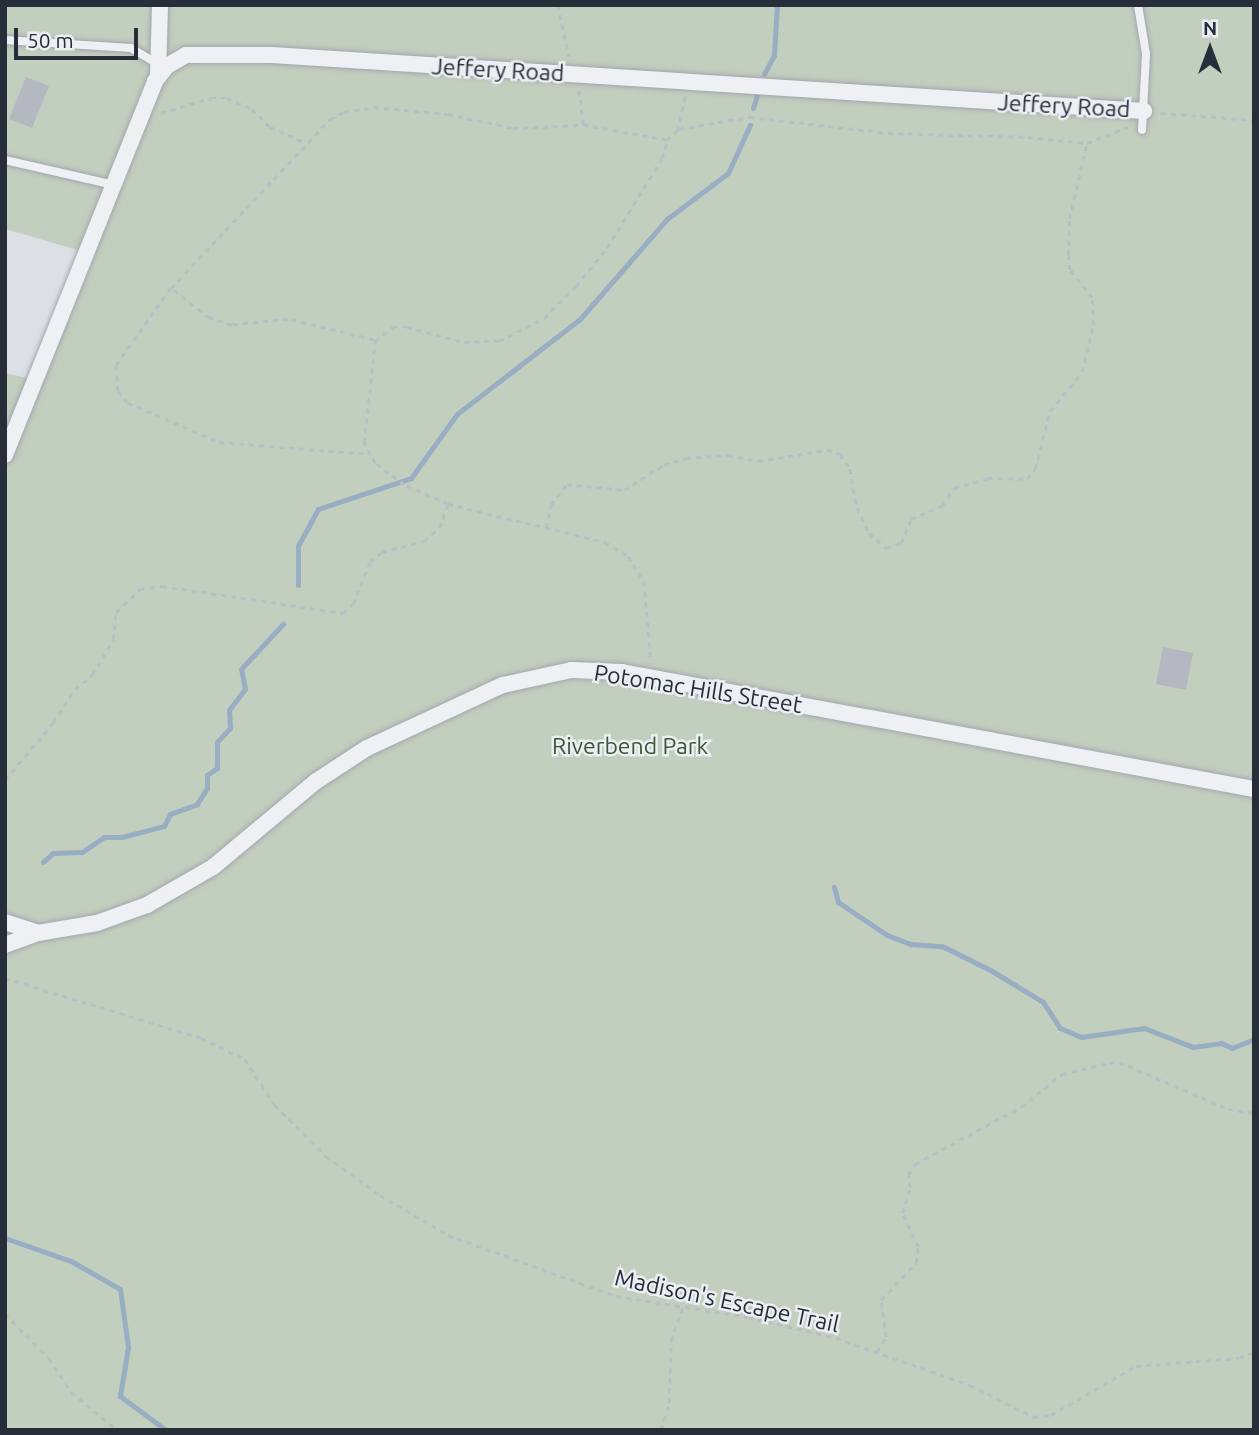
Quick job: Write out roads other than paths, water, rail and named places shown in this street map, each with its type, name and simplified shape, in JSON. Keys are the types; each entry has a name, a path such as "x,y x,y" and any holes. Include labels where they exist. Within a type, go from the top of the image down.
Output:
{"street":[{"path":"158,71 160,5"},
{"name":"Jeffery Road","path":"5,455 158,71 186,55 219,52 688,81 1143,115"},
{"name":"Potomac Hills Street","path":"5,944 38,933 97,923 181,888 213,867 315,782 367,748 503,685 581,670 653,678 1254,789"},
{"name":"Potomac Hills Street","path":"5,922 38,933"}],"lane":[{"path":"1138,5 1146,54 1142,130"},
{"path":"5,40 131,48 158,71"},
{"path":"5,160 114,185"}],"waterway":[{"path":"764,74 774,55 777,5"},
{"path":"753,108 757,95"},
{"path":"298,585 298,546 318,509 411,478 457,414 580,319 667,219 728,173 750,125"},
{"path":"43,862 53,853 82,852 104,837 122,837 164,826 170,814 197,804 207,788 207,775 217,768 217,742 230,728 229,710 245,689 241,669 283,624"},
{"path":"834,887 838,902 887,935 911,944 942,946 992,971 1043,1002 1060,1028 1081,1037 1144,1028 1193,1047 1221,1043 1232,1048 1254,1039"},
{"path":"5,1238 71,1261 120,1289 128,1347 120,1396 166,1430"}],"park label":[{"name":"Riverbend Park","path":"630,746"}]}
